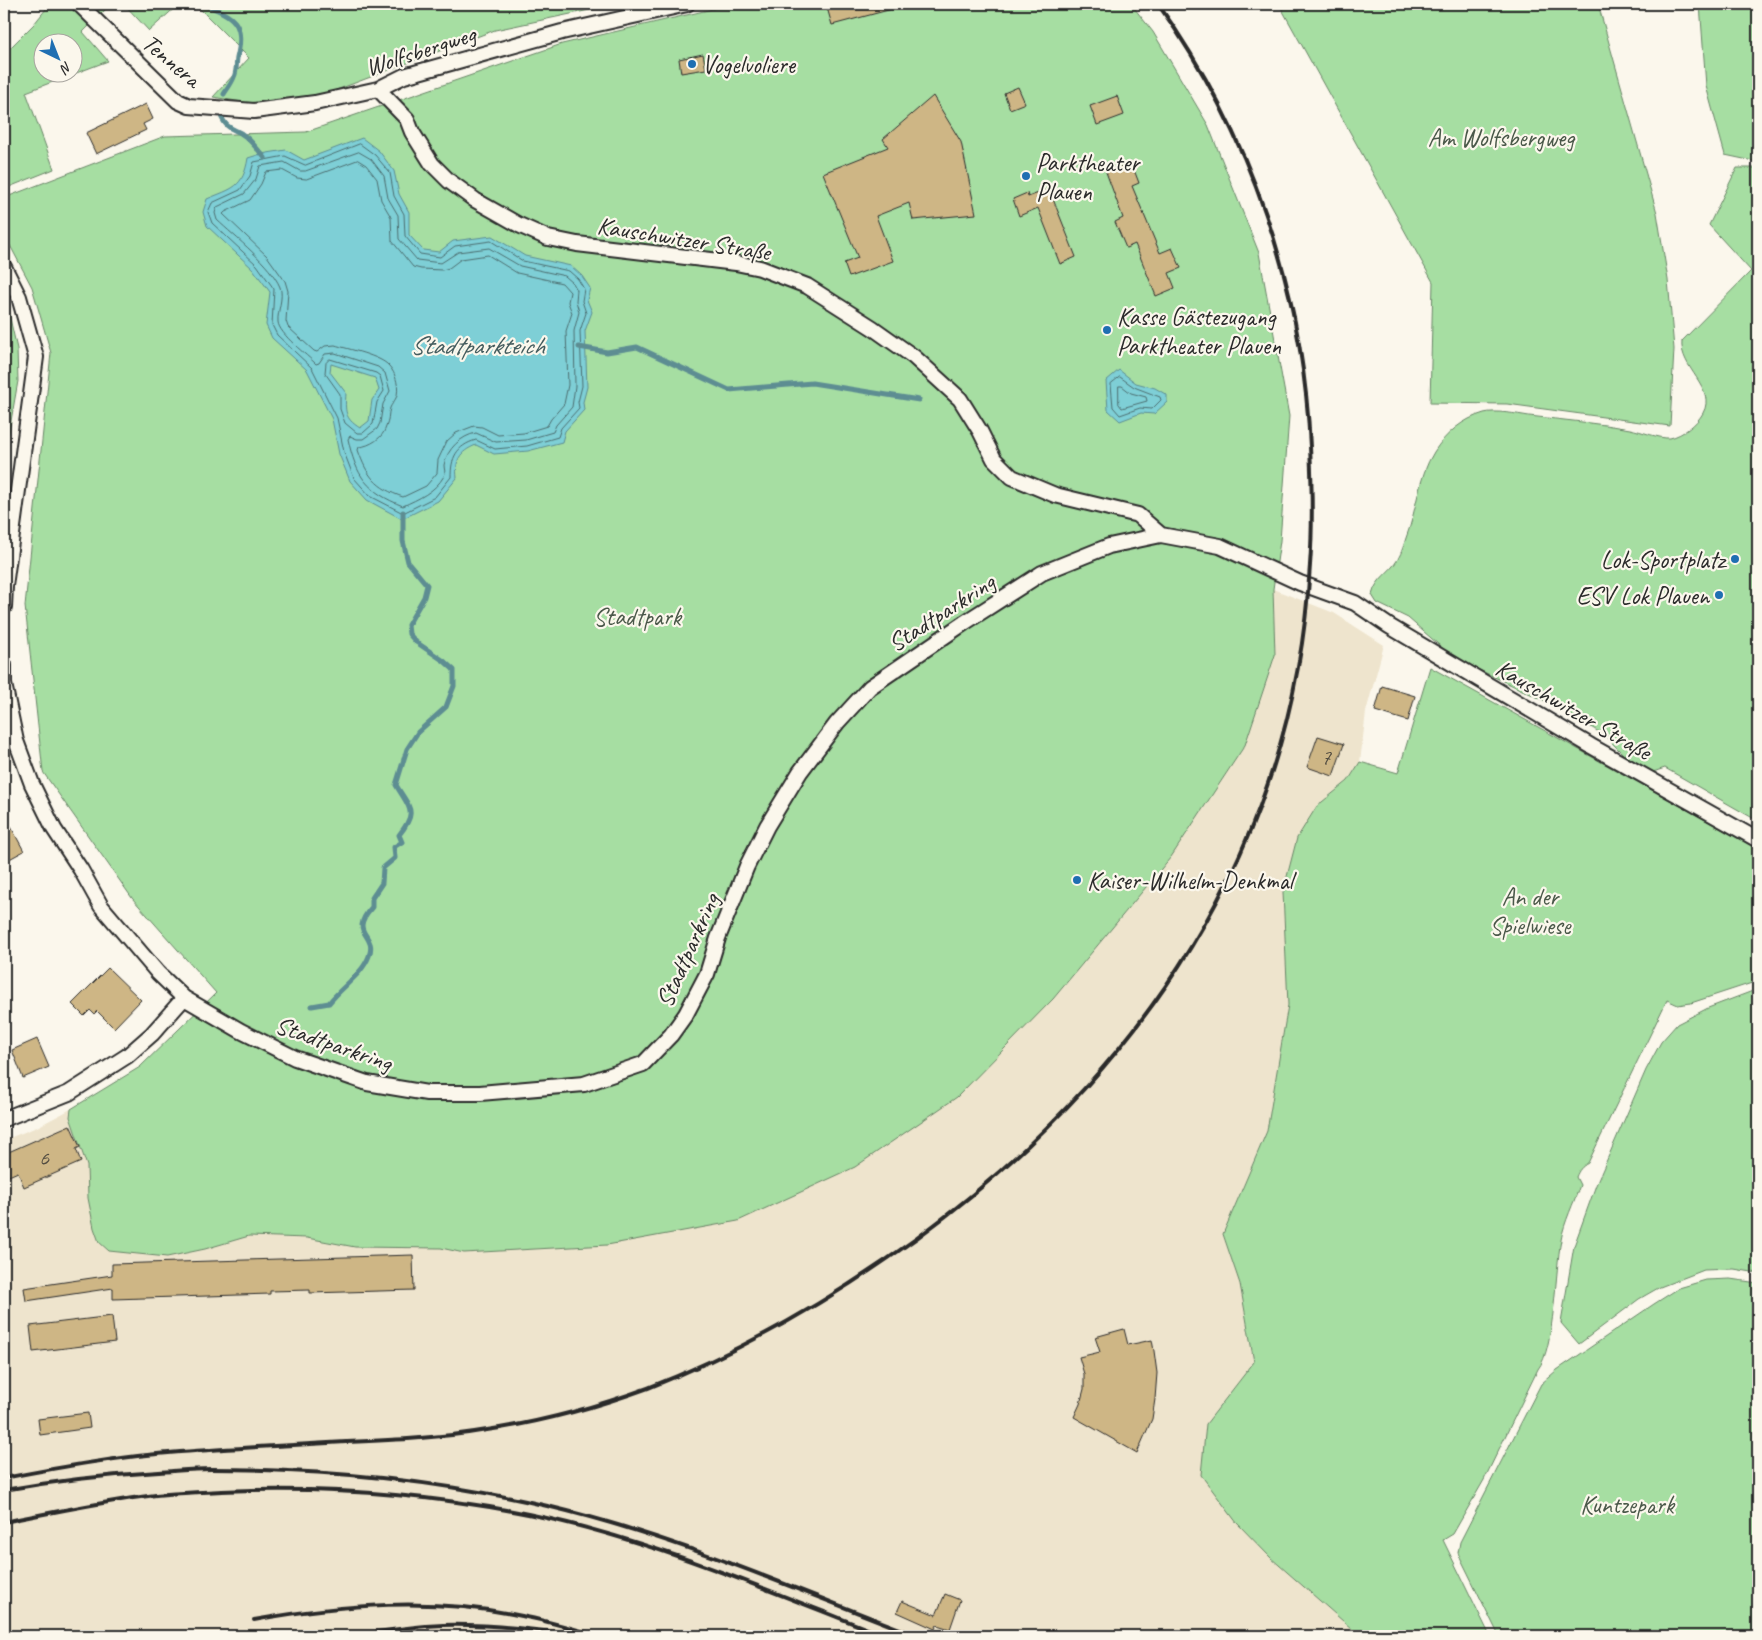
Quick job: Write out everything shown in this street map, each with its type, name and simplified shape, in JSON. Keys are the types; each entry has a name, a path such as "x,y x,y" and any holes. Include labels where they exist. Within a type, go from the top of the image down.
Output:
{"street":[{"name":"Tennera","path":"80,4 178,101 189,106 254,111"},
{"name":"Wolfsbergweg","path":"254,111 315,103 378,89 404,76 562,32 687,4"},
{"name":"Kauschwitzer Straße","path":"378,89 407,119 412,132 432,164 449,181 475,200 548,238 577,244 736,263 760,268 807,286 874,328 914,357 946,384 960,398 994,459 1012,477 1055,495 1138,515 1161,535"},
{"path":"4,267 19,297 36,357 5,586 4,607"},
{"name":"Stadtparkring","path":"4,665 4,684 16,741 32,784 54,829 81,870 101,906 158,973 184,998 241,1032 294,1058 367,1083 427,1093 480,1093 584,1084 643,1064 671,1035 686,1014 707,974 718,938 747,866 767,826 800,772 837,723 870,687 1042,573 1109,546 1161,535 1220,546 1300,582 1355,603 1370,613"},
{"name":"Kauschwitzer Straße","path":"1370,613 1591,746 1758,840"},
{"path":"4,1118 68,1092 127,1056 152,1034 184,998"}],"shaded area":[{"path":"1273,589 1334,613 1384,645 1366,712 1360,762 1348,781 1317,806 1283,892 1288,1005 1267,1131 1223,1234 1240,1284 1254,1363 1206,1424 1271,1558 1360,1636 4,1636 4,1140 37,1127 71,1109 70,1117 87,1166 88,1198 99,1242 109,1251 167,1257 205,1249 249,1236 307,1238 355,1247 441,1248 464,1253 1053,999 1171,857 1245,745 1275,655"}],"green space":[{"path":"50,4 111,4 83,32 108,61 82,71 82,32 32,32 32,82 52,82 26,92 54,169 4,189 4,54 34,24"},
{"path":"124,4 179,4 149,31"},
{"path":"195,4 618,4 495,30 323,95 254,104 213,97 249,58"},
{"name":"Stadtpark","path":"734,4 1131,4 1153,32 1208,125 1259,253 1289,416 1280,541 1273,589 1275,655 1245,745 1171,857 1053,999 957,1097 855,1167 738,1221 607,1245 464,1253 441,1248 355,1247 307,1238 249,1236 205,1249 167,1257 109,1251 99,1242 94,1228 88,1198 87,1166 70,1117 71,1109 140,1067 216,993 132,898 43,772 25,606 51,353 32,287 4,234 4,198 165,136 306,132 562,44"},
{"name":"Am Wolfsbergweg","path":"1279,4 1598,4 1657,213 1668,280 1674,349 1670,426 1507,404 1430,403 1433,282"},
{"path":"1700,4 1758,4 1758,162 1725,155 1706,86"},
{"path":"1737,168 1758,168 1758,821 1665,768 1653,772 1623,754 1604,735 1556,706 1454,658 1408,618 1377,603 1372,595 1377,584 1395,564 1401,554 1424,472 1434,452 1450,433 1469,419 1489,412 1506,413 1618,427 1666,438 1680,434 1697,421 1703,413 1706,404 1705,395 1702,386 1686,360 1682,341 1751,271 1709,225"},
{"path":"4,292 17,349 18,381 4,461"},
{"name":"An der Spielwiese","path":"1430,667 1758,849 1758,981 1691,1003 1678,1005 1667,1000 1588,1163 1580,1169 1576,1177 1580,1185 1562,1233 1554,1308 1544,1359 1484,1480 1453,1534 1443,1540 1490,1636 1360,1636 1271,1558 1237,1523 1201,1475 1206,1424 1254,1362 1240,1284 1223,1234 1267,1131 1288,1005 1283,892 1297,838 1317,806 1348,781 1360,762 1398,773"},
{"path":"1758,989 1758,1273 1734,1269 1704,1270 1660,1287 1639,1299 1579,1344 1561,1323 1574,1246 1596,1185 1646,1070 1661,1042 1677,1024 1708,1008"},
{"name":"Kuntzepark","path":"1730,1279 1758,1283 1758,1636 1499,1636 1458,1553 1460,1542 1541,1384 1557,1370 1679,1288 1706,1280"}],"water":[{"name":"Stadtparkteich","path":"362,138 379,151 394,171 399,194 409,212 409,235 423,250 439,252 453,241 492,236 525,256 571,266 582,276 590,288 587,300 592,312 585,331 587,387 583,402 584,410 565,431 562,442 528,451 494,454 476,445 459,457 457,478 438,501 402,519 367,500 350,481 339,454 332,419 307,370 272,338 266,325 270,292 253,269 207,226 203,212 207,199 230,189 240,181 248,158 286,150 304,160","holes":["331,364 375,378 379,390 372,400 369,421 360,428 348,417 346,393 330,372"]},
{"path":"1119,370 1136,383 1155,388 1167,395 1167,402 1154,414 1141,413 1120,421 1108,410 1106,381"}],"building":[{"path":"826,4 895,4 896,8 832,25"},
{"name":"Vogelvoliere","path":"703,54 706,69 681,73 679,59"},
{"path":"1018,87 1025,103 1010,109 1004,93"},
{"path":"933,96 961,142 976,214 913,220 909,203 876,216 893,261 849,277 844,263 858,258 823,173 888,147 883,139"},
{"path":"1117,96 1124,115 1097,125 1090,106"},
{"path":"146,104 153,119 143,124 146,130 96,154 86,133"},
{"path":"1131,162 1139,183 1132,186 1160,253 1172,248 1181,268 1169,273 1175,288 1156,296 1135,244 1126,248 1115,222 1123,218 1106,172"},
{"path":"1049,189 1076,257 1060,264 1038,208 1019,216 1013,199 1027,193 1028,197"},
{"path":"1382,686 1415,696 1408,721 1375,711"},
{"path":"1318,736 1344,744 1333,776 1307,767"},
{"path":"4,814 24,851 4,862"},
{"path":"108,968 141,1000 114,1028 97,1011 94,1014 90,1010 84,1016 72,1004"},
{"path":"37,1039 49,1067 23,1078 12,1050"},
{"path":"70,1125 80,1147 76,1149 81,1162 24,1187 18,1172 4,1178 4,1154"},
{"path":"413,1255 414,1290 310,1293 310,1290 270,1291 270,1294 113,1299 113,1288 26,1301 24,1288 112,1275 112,1264"},
{"path":"112,1316 115,1342 33,1352 30,1326"},
{"path":"1124,1329 1128,1345 1152,1340 1157,1373 1152,1419 1137,1453 1074,1417 1084,1389 1084,1374 1079,1357 1100,1352 1095,1337"},
{"path":"88,1413 90,1428 40,1435 38,1419"},
{"path":"945,1594 960,1600 950,1629 937,1625 935,1629 897,1612 902,1601 936,1615"}],"waterway":[{"path":"203,4 230,17 235,22 240,36 236,72 224,94"},
{"path":"220,114 229,127 246,137 265,158"},
{"path":"579,347 607,352 637,347 729,390 812,383 919,400"},
{"path":"312,1006 329,1003 366,963 371,948 362,929 362,923 372,907 372,898 382,883 383,868 395,858 394,847 402,842 399,835 409,820 410,815 408,805 396,785 407,749 418,732 446,707 454,686 454,670 416,642 409,634 408,625 424,597 427,585 408,562 403,541 403,512"}],"railway":[{"path":"4,1478 136,1456 470,1433 508,1427 589,1408 648,1388 718,1357 787,1322 853,1282 917,1238 998,1173 1071,1103 1136,1027 1192,946 1238,859 1273,767 1298,669 1312,536 1311,462 1305,388 1296,329 1283,271 1266,214 1245,159 1220,105 1191,54 1158,4"},
{"path":"4,1490 100,1477 211,1469 354,1475 449,1487 544,1505 632,1529 715,1557 918,1636"},
{"path":"4,1522 137,1497 216,1491 322,1490 460,1502 528,1514 619,1537 753,1584 885,1636"},
{"path":"254,1620 287,1614 354,1607 388,1605 455,1606 522,1616 599,1636"},
{"path":"354,1636 409,1628 458,1625 505,1627 567,1634"}],"place":[{"name":"Vogelvoliere","path":"692,64"},
{"name":"Parktheater Plauen","path":"1026,176"},
{"name":"Kasse Gästezugang Parktheater Plauen","path":"1107,330"},
{"name":"Lok-Sportplatz","path":"1735,559"},
{"name":"ESV Lok Plauen","path":"1719,595"},
{"name":"Kaiser-Wilhelm-Denkmal","path":"1077,880"}]}
